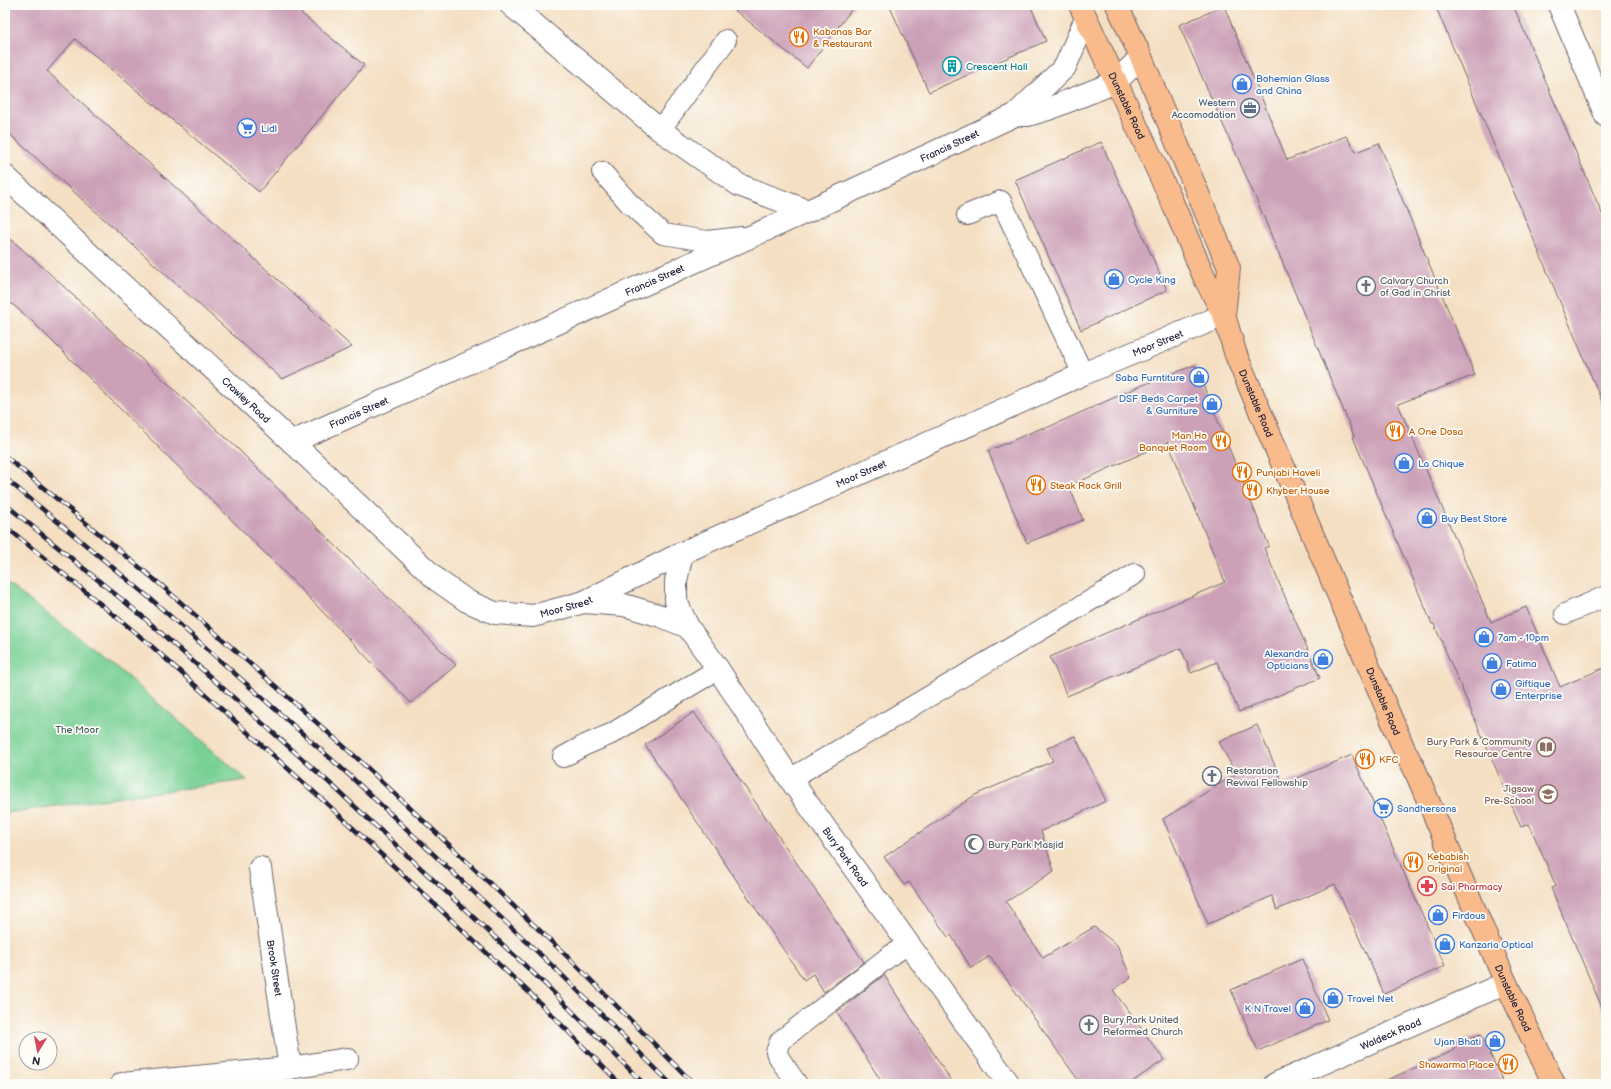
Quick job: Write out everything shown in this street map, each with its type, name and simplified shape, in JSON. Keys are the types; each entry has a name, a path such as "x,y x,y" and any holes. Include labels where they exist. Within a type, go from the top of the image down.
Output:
{"main road":[{"name":"Dunstable Road","path":"1119,6 1229,268 1224,315"},
{"name":"Dunstable Road","path":"1083,12 1224,315 1236,355 1404,749 1415,770 1506,982 1554,1084"}],"street":[{"path":"1559,5 1606,116"},
{"path":"522,9 660,130 739,185 808,211"},
{"name":"Francis Street","path":"292,442 754,236 1015,115 1065,67 1083,12"},
{"name":"Francis Street","path":"1015,115 1028,115 1048,109 1116,82 1141,57"},
{"name":"Crawley Road","path":"5,176 292,442 437,580 467,601 495,613"},
{"name":"Moor Street","path":"495,613 533,616 584,602 682,553 1083,374 1224,315"},
{"name":"Bury Park Road","path":"682,553 676,581 676,601 688,627 718,669 790,779 910,944 1008,1084"},
{"path":"584,602 624,606 661,616 688,627"},
{"name":"Brook Street","path":"260,868 290,1068"},
{"name":"Waldeck Road","path":"1275,1084 1506,982"},
{"path":"122,1084 290,1068 348,1059"}],"lane":[{"path":"660,130 726,40"},
{"path":"602,172 630,204 663,234 707,241 754,236"},
{"path":"967,215 1001,201 1083,374"},
{"path":"790,779 1135,574"},
{"path":"1565,614 1606,596"},
{"path":"563,757 584,745 611,734 718,669"},
{"path":"797,1084 780,1062 776,1052 780,1041 891,955 910,944"}],"green space":[{"name":"The Moor","path":"5,582 108,660 247,780 5,813"}],"building":[{"path":"5,5 291,5 364,65 259,192 75,39 47,71 352,347 282,379 5,130"},
{"name":"Kabanas Bar & Restaurant","path":"728,5 855,5 807,68"},
{"name":"Crescent Hall","path":"889,5 1030,5 1046,41 929,92"},
{"path":"1435,5 1513,5 1606,223 1606,411"},
{"path":"1224,6 1287,160 1346,136 1356,152 1379,143 1475,375 1398,404 1491,622 1526,607 1560,687 1606,667 1606,1017 1551,888 1556,886 1529,824 1521,827 1434,624 1432,624 1353,437 1354,436 1260,208 1179,25"},
{"path":"1101,142 1167,290 1081,330 1015,180"},
{"path":"5,234 48,272 238,449 456,665 411,703 291,579 32,321 5,298"},
{"path":"1195,365 1269,546 1264,548 1320,678 1239,712 1217,662 1191,673 1181,648 1067,696 1050,657 1225,582 1168,442 1069,486 1083,520 1027,543 988,451 1044,427 1044,429 1140,386"},
{"path":"694,712 864,962 824,992 813,974 804,980 645,745"},
{"path":"1257,725 1283,784 1352,755 1445,966 1384,994 1335,884 1277,910 1272,896 1208,924 1163,819 1236,774 1219,742"},
{"path":"1075,736 1106,801 1041,831 1054,871 1006,902 1043,958 1094,927 1117,945 1131,978 1113,990 1164,1060 1129,1084 1081,1084 990,956 971,968 951,935 948,937 909,882 904,885 884,857 975,795 1053,761 1047,748"},
{"path":"1302,959 1328,1020 1258,1051 1231,990"},
{"path":"884,975 953,1084 883,1084 837,1012"},
{"path":"1481,1034 1504,1084 1378,1084 1455,1050 1453,1045"}],"railway":[{"path":"5,456 161,585 358,759 570,959 694,1084"},
{"path":"5,478 152,600 348,774 560,973 671,1084"},
{"path":"5,504 142,616 334,787 546,985 644,1084"},
{"path":"5,526 147,642 324,801 536,999 620,1084"}],"place":[{"name":"Kabanas Bar & Restaurant","path":"799,37"},
{"name":"Crescent Hall","path":"952,66"},
{"name":"Bohemian Glass and China","path":"1242,84"},
{"name":"Western Accomodation","path":"1250,108"},
{"name":"Lidl","path":"247,128"},
{"name":"Cycle King","path":"1114,279"},
{"name":"Calvary Church of God in Christ","path":"1366,286"},
{"name":"Saba Furntiture","path":"1199,377"},
{"name":"DSF Beds Carpet & Gurniture","path":"1212,404"},
{"name":"A One Dosa","path":"1395,431"},
{"name":"Man Ho Banquet Room","path":"1221,441"},
{"name":"La Chique","path":"1404,463"},
{"name":"Punjabi Haveli","path":"1242,472"},
{"name":"Steak Rock Grill","path":"1036,485"},
{"name":"Khyber House","path":"1252,490"},
{"name":"Buy Best Store","path":"1427,518"},
{"name":"7am - 10pm","path":"1484,637"},
{"name":"Alexandra Opticians","path":"1323,659"},
{"name":"Fatima","path":"1492,663"},
{"name":"Giftique Enterprise","path":"1501,689"},
{"name":"Bury Park & Community Resource Centre","path":"1546,747"},
{"name":"KFC","path":"1365,759"},
{"name":"Restoration Revival Fellowship","path":"1212,776"},
{"name":"Jigsaw Pre-School","path":"1548,794"},
{"name":"Sandhersons","path":"1383,808"},
{"name":"Bury Park Masjid","path":"974,844"},
{"name":"Kebabish Original","path":"1413,862"},
{"name":"Sai Pharmacy","path":"1427,886"},
{"name":"Firdous","path":"1438,915"},
{"name":"Kanzaria Optical","path":"1445,944"},
{"name":"Travel Net","path":"1333,998"},
{"name":"K N Travel","path":"1305,1008"},
{"name":"Bury Park United Reformed Church","path":"1089,1025"},
{"name":"Ujan Bhati","path":"1495,1041"},
{"name":"Shawarma Place","path":"1508,1064"}]}
